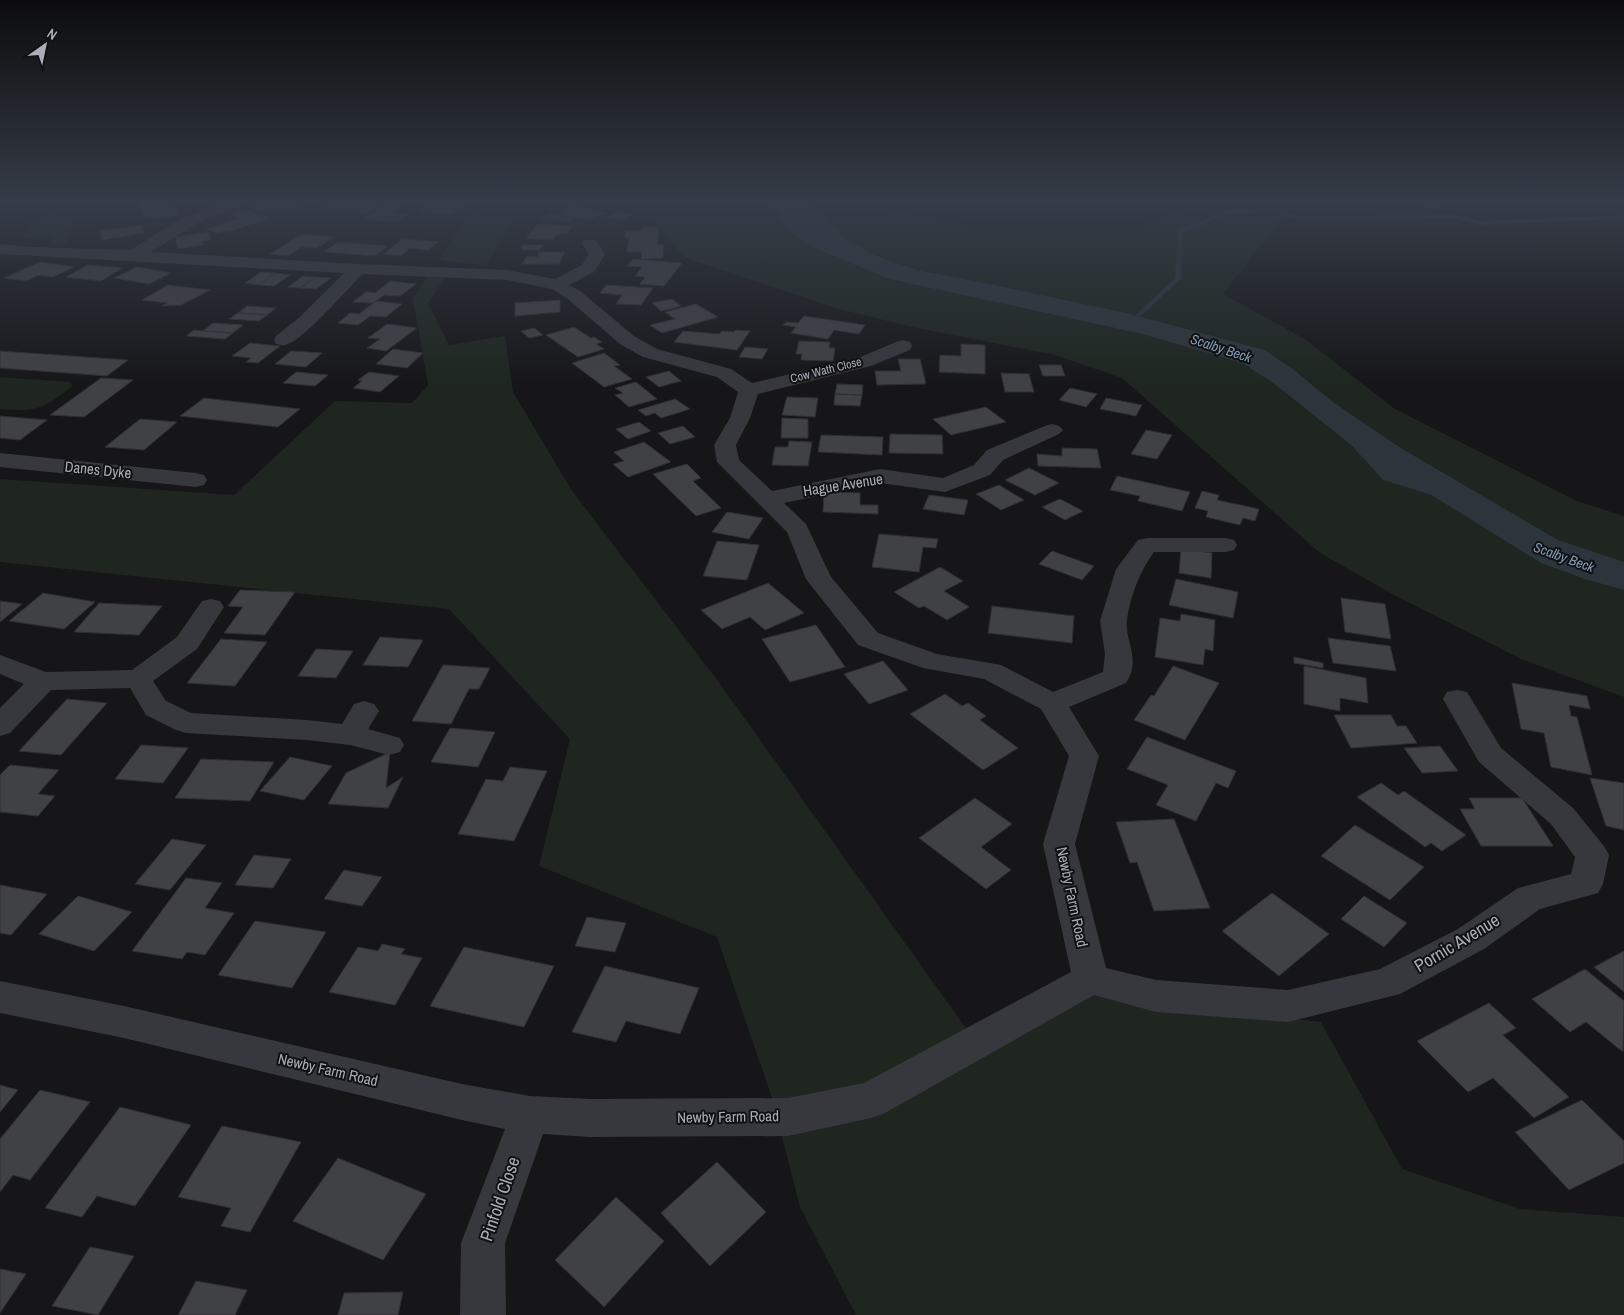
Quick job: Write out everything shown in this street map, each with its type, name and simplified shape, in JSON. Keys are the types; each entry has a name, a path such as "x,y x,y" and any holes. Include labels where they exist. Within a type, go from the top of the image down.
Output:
{"street":[{"path":"278,264 507,275 557,285 574,295 627,340 650,353 724,373 749,390 740,418 725,445 728,462 798,529 819,579 868,639 933,662 991,671 1052,703 1116,677 1120,654 1113,621 1129,569 1147,545 1224,545"},
{"path":"557,285 588,268 590,264"},
{"path":"283,340 358,269"},
{"name":"Cow Wath Close","path":"749,390 864,362 903,346"},
{"name":"Hague Avenue","path":"768,499 880,476 945,485 982,470 995,455 1052,430"},
{"name":"Danes Dyke","path":"0,460 196,480"},
{"path":"0,664 43,681 138,679 187,642 211,607"},
{"path":"138,679 156,708 186,723 307,730 357,723 389,745"},
{"path":"0,726 43,681"},
{"name":"Pornic Avenue","path":"1091,979 1156,996 1288,1006 1387,983 1472,939 1530,898 1586,884 1592,855 1562,816 1490,755 1457,699"},
{"name":"Newby Farm Road","path":"0,997 124,1022 462,1102 530,1115 590,1118 788,1117 871,1100 1091,979 1059,844 1084,756 1052,703"},
{"name":"Pinfold Close","path":"483,1315 483,1243 530,1115"}],"shaded area":[{"path":"704,264 854,264 889,279 1142,334 1242,363 1273,383 1351,445 1383,480 1431,495 1541,563 1587,580 1624,590 1624,697 1523,660 1396,596 1320,553 1122,378 1055,355 912,327 839,309"},
{"path":"901,264 1246,264 1223,294 1306,340 1395,409 1577,501 1624,516 1624,562 1558,540 1401,448 1333,402 1294,370 1265,350 1131,314 917,270"},
{"path":"428,276 446,276 428,303 449,345 505,336 513,392 572,491 718,681 970,1034 869,1087 774,1104 717,937 539,866 570,739 449,609 0,562 0,479 234,495 335,401 412,403 428,385 413,299"},
{"path":"0,377 70,382 73,386 54,400 40,407 24,410 0,409"},
{"path":"1092,988 1156,1004 1321,1022 1402,1169 1520,1209 1624,1217 1624,1315 856,1315 800,1207 779,1125"}],"water":[{"name":"Scalby Beck","path":"854,264 901,264 917,270 1131,314 1265,350 1294,370 1333,402 1401,448 1558,540 1624,562 1624,590 1587,580 1541,563 1431,495 1383,480 1351,445 1273,383 1242,363 1142,334 889,279"}],"building":[{"path":"35,264 74,267 53,277 38,275 26,281 4,278"},
{"path":"628,264 681,264 664,286 640,284 645,277 635,276 642,267 627,266"},
{"path":"88,265 122,268 101,281 66,277"},
{"path":"137,267 171,273 149,284 114,278"},
{"path":"261,272 275,273 259,285 245,283"},
{"path":"275,273 290,275 274,286 259,285"},
{"path":"303,276 315,277 300,288 288,287"},
{"path":"315,277 331,278 316,289 300,288"},
{"path":"390,281 416,284 400,296 384,295 373,303 353,302 366,292 375,293"},
{"path":"168,285 210,290 181,305 162,306 167,303 142,300"},
{"path":"606,285 653,288 641,305 616,304 622,295 600,293"},
{"path":"672,299 681,306 661,311 652,303"},
{"path":"560,300 560,312 515,316 515,303"},
{"path":"376,301 402,304 386,317 370,316 358,325 338,323 350,313 359,314"},
{"path":"696,304 718,317 662,333 650,325 675,319 665,312"},
{"path":"247,306 276,308 267,315 238,313"},
{"path":"238,313 267,315 259,321 229,319"},
{"path":"804,316 865,325 859,334 834,330 828,339 791,333 796,327 783,325 786,322 798,323"},
{"path":"213,323 243,325 233,333 203,331"},
{"path":"387,324 417,328 386,351 367,348 380,339 368,338"},
{"path":"574,327 591,338 594,337 602,342 596,344 604,349 578,357 546,335"},
{"path":"534,328 543,335 529,338 521,331"},
{"path":"194,330 233,333 225,339 186,336"},
{"path":"736,330 750,331 737,350 674,342 683,331 719,334 722,331 734,332"},
{"path":"799,341 830,342 829,348 835,348 833,361 801,360 802,354 796,354"},
{"path":"250,343 280,346 258,363 246,362 251,358 232,356"},
{"path":"961,344 985,345 985,374 939,372 940,355 961,356"},
{"path":"745,347 768,349 762,359 739,357"},
{"path":"393,349 423,353 407,368 376,364"},
{"path":"0,351 128,360 107,376 0,368"},
{"path":"291,351 322,353 306,367 275,364"},
{"path":"604,353 620,365 614,366 632,379 604,387 572,363"},
{"path":"898,359 920,359 926,384 877,385 875,371 901,371"},
{"path":"1039,365 1061,365 1065,376 1043,376"},
{"path":"669,371 681,381 659,387 646,377"},
{"path":"296,372 328,375 315,386 283,383"},
{"path":"369,372 399,376 380,392 353,388 362,381 358,380"},
{"path":"1001,373 1029,374 1034,392 1005,392"},
{"path":"101,378 133,380 84,417 50,415"},
{"path":"636,382 657,399 629,407 615,395 623,393 615,388"},
{"path":"837,384 863,385 862,395 835,394"},
{"path":"1070,388 1097,394 1086,407 1059,400"},
{"path":"835,394 862,395 860,406 834,405"},
{"path":"787,397 818,398 815,417 782,415"},
{"path":"204,398 300,409 278,427 180,416"},
{"path":"1106,398 1142,405 1136,416 1100,409"},
{"path":"675,399 690,409 661,418 655,413 646,416 638,410"},
{"path":"986,407 1006,422 951,435 933,419"},
{"path":"0,416 47,420 20,440 0,438"},
{"path":"782,418 808,419 808,438 781,438"},
{"path":"140,419 177,422 144,450 105,447"},
{"path":"639,422 651,431 628,439 616,429"},
{"path":"683,426 695,437 670,444 658,433"},
{"path":"1146,430 1172,435 1157,459 1131,454"},
{"path":"890,434 942,435 943,454 889,453"},
{"path":"821,435 883,437 882,455 818,452"},
{"path":"789,441 812,442 808,466 772,465 775,447 788,447"},
{"path":"644,442 671,462 628,477 613,464 624,461 614,452"},
{"path":"1062,448 1097,449 1101,468 1038,466 1037,454 1062,456"},
{"path":"687,464 701,478 693,481 721,508 696,516 653,474"},
{"path":"1029,468 1059,483 1035,495 1005,480"},
{"path":"1117,476 1190,492 1182,511 1138,501 1140,496 1110,490"},
{"path":"999,485 1024,500 1001,510 976,494"},
{"path":"1202,491 1219,495 1217,500 1259,509 1255,521 1243,518 1240,525 1206,517 1208,511 1195,508"},
{"path":"824,492 860,493 860,505 878,505 878,514 823,512"},
{"path":"929,495 968,500 964,515 923,509"},
{"path":"1060,499 1083,511 1065,520 1042,507"},
{"path":"727,512 763,518 749,539 712,532"},
{"path":"879,534 938,539 936,548 923,547 919,572 872,567"},
{"path":"717,541 759,545 747,580 703,576"},
{"path":"1181,549 1212,553 1211,578 1179,573"},
{"path":"1052,551 1094,566 1082,580 1039,564"},
{"path":"940,567 963,581 944,591 969,607 947,620 924,606 919,608 894,592"},
{"path":"1176,579 1238,592 1233,618 1169,605"},
{"path":"768,583 804,613 765,630 750,617 722,629 701,610"},
{"path":"240,590 295,592 265,635 224,633 243,607 228,606"},
{"path":"43,593 95,602 64,629 9,621"},
{"path":"1341,598 1385,604 1391,639 1345,632"},
{"path":"0,601 22,604 0,622"},
{"path":"99,603 162,606 139,635 74,632"},
{"path":"992,606 1074,616 1072,643 988,633"},
{"path":"1181,614 1215,620 1213,651 1205,649 1203,665 1155,657 1160,618 1180,621"},
{"path":"816,625 845,667 790,682 762,639"},
{"path":"380,637 423,640 408,667 363,665"},
{"path":"1328,638 1390,646 1396,671 1333,663"},
{"path":"221,639 267,642 235,686 187,683"},
{"path":"316,649 353,651 336,678 298,676"},
{"path":"1294,657 1323,663 1323,668 1294,663"},
{"path":"883,661 908,690 869,704 844,674"},
{"path":"443,665 490,668 479,689 469,689 451,724 412,721"},
{"path":"1173,666 1219,683 1185,740 1134,720 1151,695 1154,696"},
{"path":"1304,666 1366,678 1368,703 1340,698 1340,711 1304,704"},
{"path":"1512,683 1587,696 1590,709 1569,705 1571,716 1577,717 1592,775 1551,767 1544,733 1521,729"},
{"path":"945,694 962,706 968,703 986,716 980,720 1018,748 983,770 910,714"},
{"path":"67,699 107,703 61,755 19,751"},
{"path":"1334,715 1391,715 1397,726 1406,726 1417,743 1351,748"},
{"path":"450,728 495,732 478,767 431,762"},
{"path":"1147,737 1236,771 1228,788 1216,783 1196,821 1156,805 1168,785 1127,769"},
{"path":"141,745 188,748 163,783 115,779"},
{"path":"1440,746 1458,771 1422,773 1404,748"},
{"path":"390,752 386,788 403,777 388,808 328,804 346,773"},
{"path":"290,757 332,766 304,800 260,791"},
{"path":"201,759 274,762 250,801 175,798"},
{"path":"10,765 59,770 38,794 55,796 38,816 0,812 0,775"},
{"path":"510,767 547,771 514,841 458,834 486,779 503,781"},
{"path":"1590,778 1624,783 1624,830 1606,826"},
{"path":"1381,783 1398,795 1404,791 1466,835 1442,851 1431,843 1425,847 1357,797"},
{"path":"975,798 1012,824 981,847 1011,870 986,889 919,838"},
{"path":"1469,798 1522,798 1553,846 1481,846 1460,809 1475,809"},
{"path":"1174,819 1210,908 1154,911 1137,862 1130,863 1116,822"},
{"path":"1355,825 1424,867 1390,900 1321,856"},
{"path":"172,839 206,845 170,890 135,884"},
{"path":"254,855 291,859 273,888 235,885"},
{"path":"344,870 382,877 362,906 324,899"},
{"path":"186,878 222,883 205,908 234,913 205,955 187,952 182,959 132,951"},
{"path":"0,885 47,894 11,935 0,933"},
{"path":"1272,893 1329,934 1279,976 1222,931"},
{"path":"78,896 132,912 94,951 39,934"},
{"path":"1364,896 1407,923 1384,947 1341,919"},
{"path":"587,917 626,923 615,952 575,946"},
{"path":"255,921 326,932 292,988 218,975"},
{"path":"382,944 405,949 401,954 422,958 395,1005 329,992 358,947 378,951"},
{"path":"464,947 554,966 524,1027 430,1006"},
{"path":"1624,951 1624,992 1594,967"},
{"path":"605,966 699,988 680,1034 626,1021 616,1042 572,1032"},
{"path":"1585,969 1624,1001 1623,1052 1586,1022 1570,1032 1532,999"},
{"path":"1489,1003 1516,1028 1503,1035 1569,1097 1534,1118 1493,1078 1468,1092 1417,1041"},
{"path":"0,1085 18,1090 0,1112"},
{"path":"40,1090 90,1102 30,1180 13,1175 0,1192 0,1139"},
{"path":"1582,1100 1624,1141 1624,1163 1569,1190 1515,1132"},
{"path":"120,1107 191,1125 135,1206 97,1196 82,1217 45,1208"},
{"path":"222,1126 301,1142 250,1232 221,1226 231,1208 178,1197"},
{"path":"338,1158 426,1194 383,1260 293,1221"},
{"path":"717,1162 766,1212 710,1266 661,1213"},
{"path":"616,1197 664,1241 604,1307 555,1260"},
{"path":"90,1247 134,1256 98,1315 52,1306"},
{"path":"0,1269 26,1274 0,1313"},
{"path":"196,1281 247,1290 235,1315 178,1315"},
{"path":"403,1292 398,1315 338,1315 344,1293"}],"waterway":[{"path":"1130,323 1178,279 1179,264"}]}
